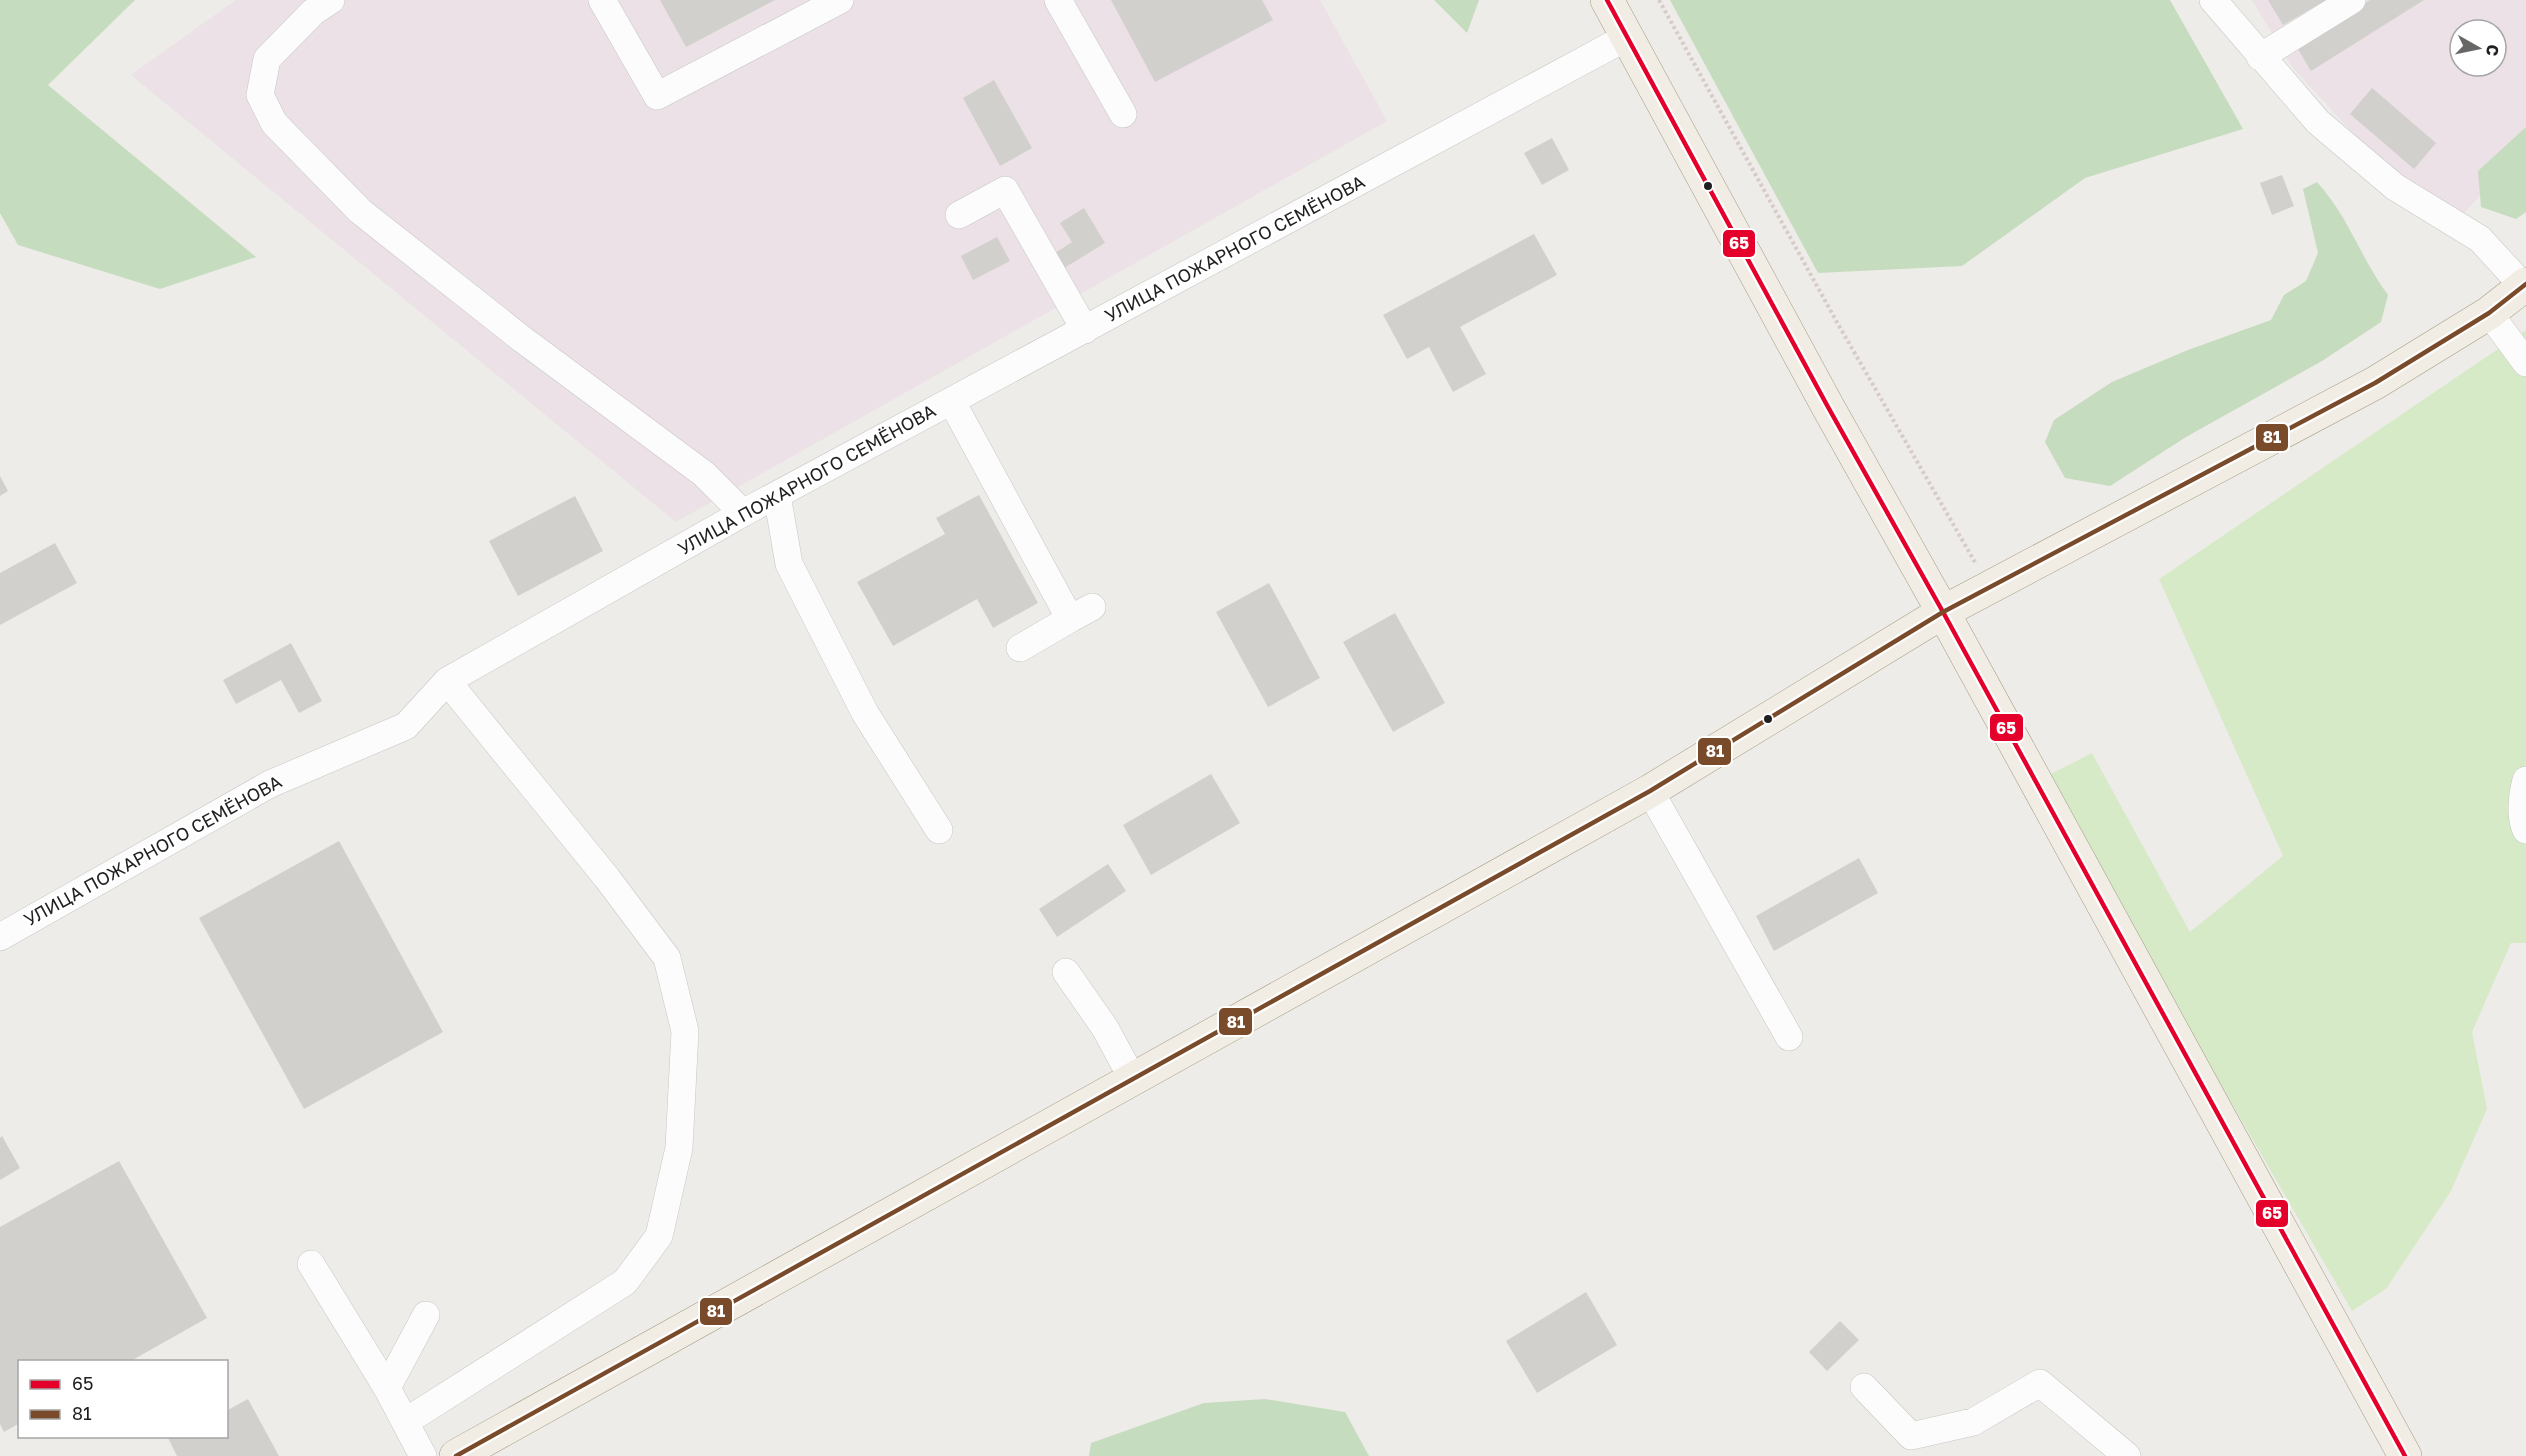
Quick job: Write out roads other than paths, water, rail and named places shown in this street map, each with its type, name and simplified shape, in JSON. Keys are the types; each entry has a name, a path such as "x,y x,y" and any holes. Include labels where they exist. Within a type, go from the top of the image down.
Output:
{"main road":[{"path":"1607,0 1828,407 1943,612 2405,1456"},
{"path":"456,1456 1650,791 1943,612 2375,383 2489,313 2524,285"}],"street":[{"path":"332,0 313,12 267,59 260,95 274,123 360,211 522,339 704,474 743,513"},
{"path":"602,0 657,96 840,0"},
{"path":"1058,0 1123,114"},
{"path":"2213,0 2318,123 2396,187 2480,239 2524,285"},
{"path":"2260,57 2352,0"},
{"name":"УЛИЦА ПОЖАРНОГО СЕМЁНОВА","path":"0,937 270,784 406,726 447,681 743,513 1627,37"},
{"path":"959,215 1005,190 1085,330"},
{"path":"2489,313 2526,363"},
{"path":"952,402 1081,613 1020,648"},
{"path":"777,495 789,564 865,713 939,830"},
{"path":"405,1422 625,1282 659,1236 679,1148 685,1031 667,958 607,878 447,681"},
{"path":"2526,780 2522,793 2522,822 2526,830"},
{"path":"1650,791 1789,1037"},
{"path":"1066,972 1105,1028 1132,1078"},
{"path":"311,1264 387,1388 423,1456"},
{"path":"387,1388 426,1315"},
{"path":"1864,1388 1911,1436 1974,1422 2040,1383 2127,1456"}]}
